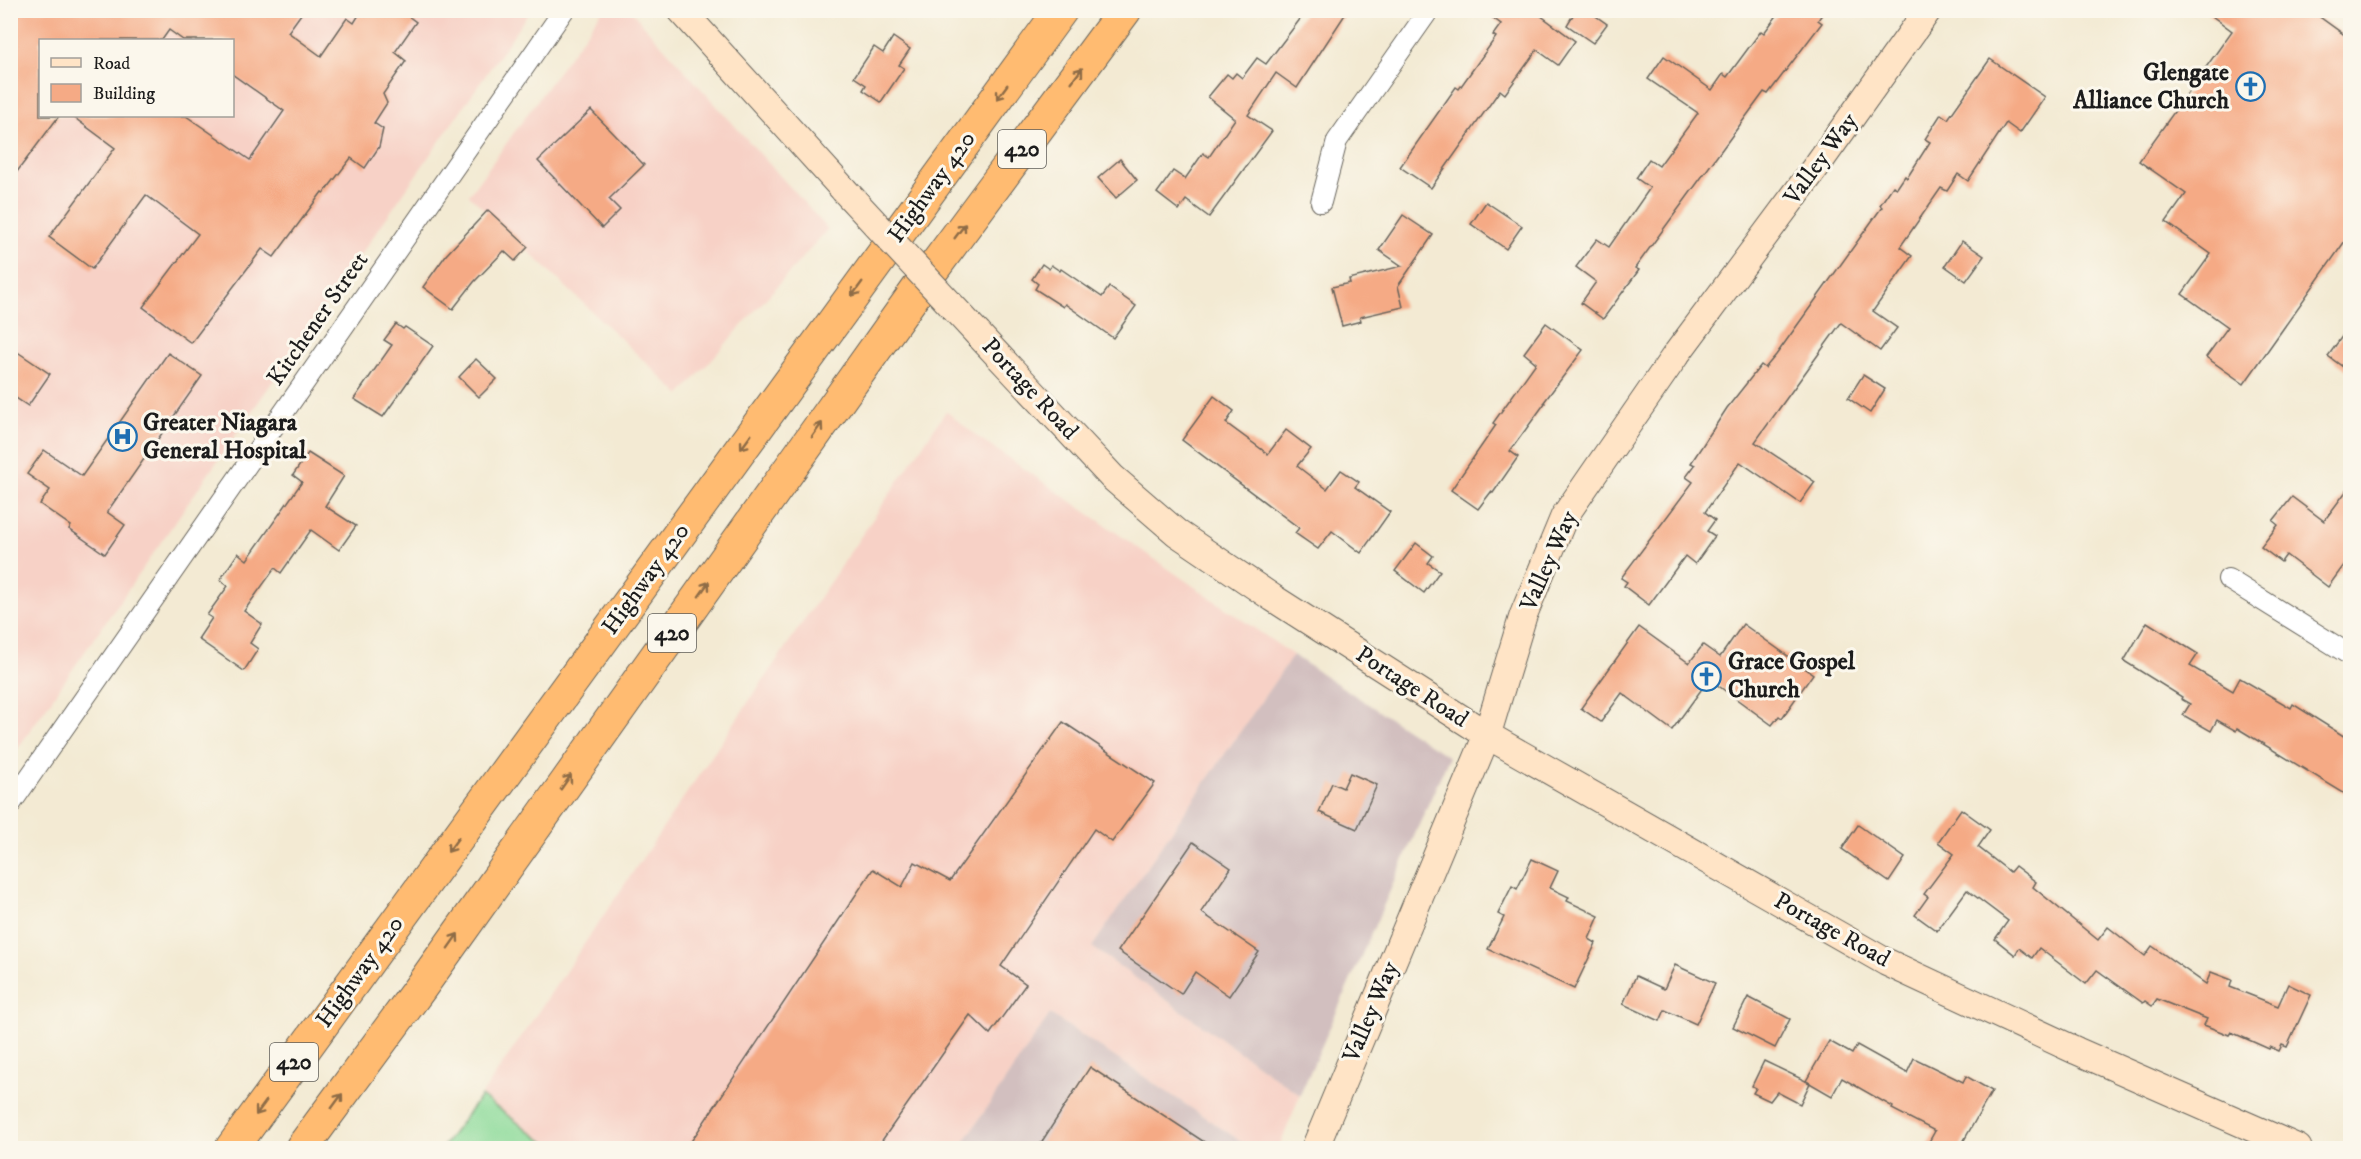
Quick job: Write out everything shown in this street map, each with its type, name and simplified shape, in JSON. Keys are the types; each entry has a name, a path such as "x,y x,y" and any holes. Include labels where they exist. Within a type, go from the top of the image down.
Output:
{"highway":[{"name":"Highway 420","path":"232,1149 1061,10"},
{"name":"Highway 420","path":"302,1149 426,979 859,371 1125,10"}],"street":[{"name":"Kitchener Street","path":"10,805 564,10"},
{"name":"Portage Road","path":"681,10 844,190 1112,477 1177,533 1486,735 1886,962 2077,1051 2298,1149"},
{"path":"1321,202 1337,141 1429,10"},
{"name":"Valley Way","path":"1315,1149 1486,735 1523,616 1564,517 1675,356 1818,164 1928,10"},
{"path":"2228,579 2350,656"}],"shaded area":[{"name":"Greater Niagara General Hospital","path":"11,11 530,11 11,758"},
{"path":"602,11 631,11 828,229 680,395 469,195"},
{"path":"946,411 978,437 1293,655 1092,947 1300,1095 1279,1148 1251,1148 1050,1014 960,1148 553,1148 481,1096"},
{"path":"1293,655 1449,757 1300,1095 1092,947"},
{"path":"1050,1014 1251,1148 960,1148"}],"green space":[{"path":"481,1096 553,1148 442,1148"}],"building":[{"path":"10,10 304,10 288,32 321,56 347,18 354,23 362,10 400,10 416,22 395,52 406,61 383,94 387,103 374,123 383,129 379,147 365,168 351,158 324,193 322,192 274,257 262,249 191,343 143,307 198,234 146,195 92,269 49,237 115,148 73,117 187,117 250,160 284,111 234,75 234,39 182,39 169,30 163,39 39,39 39,117 58,117 10,181"},
{"path":"1307,10 1348,10 1297,88 1276,73 1248,115 1272,131 1209,217 1186,200 1179,210 1157,193 1173,171 1185,179 1203,153 1209,157 1235,119 1208,97 1227,74 1232,78 1236,73 1242,78 1257,58 1266,64"},
{"path":"1482,10 1533,10 1575,41 1558,65 1537,50 1505,94 1500,90 1431,188 1400,167 1456,87 1459,89 1496,37 1493,35 1501,24"},
{"path":"1576,10 1587,10 1607,24 1593,43 1567,25"},
{"path":"1781,10 1825,10 1818,20 1822,23 1768,94 1764,92 1635,268 1639,270 1603,319 1581,303 1596,282 1576,267 1597,239 1609,247 1650,188 1636,178 1649,159 1659,166 1698,113 1648,79 1664,56 1712,90 1723,74 1727,77 1761,31 1764,33"},
{"path":"2204,10 2310,10 2350,39 2350,234 2244,384 2206,357 2228,327 2182,294 2211,254 2166,222 2186,194 2139,161 2232,31"},
{"path":"893,37 910,49 899,65 904,68 881,102 863,90 866,85 854,77 874,47 883,53"},
{"path":"1990,59 2045,97 2020,133 2006,123 1968,181 1958,174 1947,191 1941,188 1900,247 1912,256 1873,311 1897,328 1880,351 1841,323 1755,442 1815,482 1800,503 1740,462 1705,512 1715,520 1707,531 1715,536 1695,564 1685,556 1649,605 1624,586 1627,582 1621,578 1693,482 1686,477 1695,465 1691,463 1727,408 1761,365 1765,368 1776,355 1882,207 1880,205 1893,186 1897,188 1905,176 1907,178 1930,142 1925,139 1941,114 1948,119"},
{"path":"591,110 644,165 609,199 620,210 602,228 538,161"},
{"path":"1120,159 1137,180 1116,198 1098,178"},
{"path":"1486,202 1522,226 1506,249 1471,224"},
{"path":"488,210 528,247 515,261 504,251 474,282 453,309 423,287 446,255"},
{"path":"1403,215 1433,235 1398,286 1403,307 1360,317 1361,321 1342,326 1332,287 1350,283 1349,279 1402,266 1379,250"},
{"path":"1962,241 1984,256 1966,281 1945,266"},
{"path":"1042,264 1049,269 1051,265 1060,271 1061,269 1102,297 1109,287 1136,306 1113,338 1065,304 1063,307 1035,289 1038,284 1032,279"},
{"path":"1546,323 1583,350 1510,451 1518,457 1493,493 1491,492 1478,509 1451,490 1496,425 1493,423 1536,363 1524,353"},
{"path":"396,324 403,329 405,327 433,346 383,417 354,399 392,345 384,340"},
{"path":"2350,325 2350,372 2328,356"},
{"path":"10,347 50,374 28,406 10,394"},
{"path":"168,353 202,376 107,512 125,525 105,554 69,529 71,526 40,504 50,490 27,474 44,450 82,476"},
{"path":"476,359 497,379 479,397 459,377"},
{"path":"1863,375 1885,389 1870,413 1848,398"},
{"path":"1214,396 1234,411 1226,423 1268,454 1286,430 1311,449 1297,466 1327,489 1341,470 1359,482 1355,487 1390,512 1361,553 1332,531 1318,549 1295,533 1299,528 1182,440"},
{"path":"308,453 344,476 325,506 356,526 339,550 311,530 281,573 275,568 244,611 262,624 250,643 258,649 244,671 198,639 212,618 207,615 228,586 220,580 238,553 247,560 302,482 293,475"},
{"path":"2350,486 2350,557 2328,587 2286,555 2281,562 2261,547 2278,525 2273,521 2292,497 2324,521"},
{"path":"1416,543 1433,556 1428,563 1440,571 1424,593 1395,571"},
{"path":"2147,622 2198,654 2190,666 2233,691 2240,678 2291,708 2293,704 2350,740 2350,797 2237,728 2236,731 2217,720 2211,731 2183,715 2190,704 2124,661"},
{"name":"Grace Gospel Church","path":"1743,624 1813,674 1782,718 1779,716 1772,725 1709,679 1672,730 1622,693 1601,722 1581,708 1639,627 1689,663 1703,645 1720,657"},
{"path":"1063,722 1155,783 1112,842 1094,829 1001,966 1026,984 990,1034 970,1015 876,1149 686,1149 873,869 902,887 915,862 950,881"},
{"path":"1350,773 1377,785 1357,829 1319,812 1332,783 1343,788"},
{"path":"1961,809 1990,830 1978,847 2010,872 2015,866 2036,882 2033,887 2098,940 2108,927 2145,956 2152,946 2206,984 2211,972 2232,980 2230,987 2278,1006 2288,984 2311,995 2287,1047 2282,1045 2279,1051 2270,1047 2269,1049 2231,1032 2229,1035 2204,1025 2207,1019 2157,999 2152,1006 2145,1001 2143,1003 2097,970 2086,984 2039,948 2032,958 2019,948 2015,955 1995,939 2008,921 1967,890 1937,931 1915,915 1928,897 1924,894 1954,854 1938,842"},
{"path":"1858,825 1905,858 1889,882 1842,849"},
{"path":"1193,842 1231,868 1201,912 1259,952 1229,996 1195,972 1181,994 1118,951"},
{"path":"1532,859 1558,871 1550,888 1569,897 1567,901 1599,916 1589,939 1596,943 1574,989 1488,949 1504,917 1498,914 1512,886 1517,889"},
{"path":"1675,965 1715,983 1696,1024 1665,1010 1660,1021 1623,1004 1636,976 1664,989"},
{"path":"1748,997 1790,1019 1775,1048 1733,1027"},
{"path":"1829,1041 1852,1054 1857,1045 1907,1073 1914,1058 1963,1082 1966,1076 1992,1091 1959,1149 1925,1149 1935,1131 1892,1109 1893,1107 1842,1078 1832,1096 1806,1081"},
{"path":"1764,1061 1810,1083 1800,1104 1777,1092 1770,1101 1753,1093 1756,1088 1752,1086"},
{"path":"1090,1067 1215,1149 1037,1149"}],"place":[{"name":"Glengate Alliance Church","path":"2250,87"},
{"name":"Greater Niagara General Hospital","path":"122,437"},
{"name":"Grace Gospel Church","path":"1707,676"}]}
